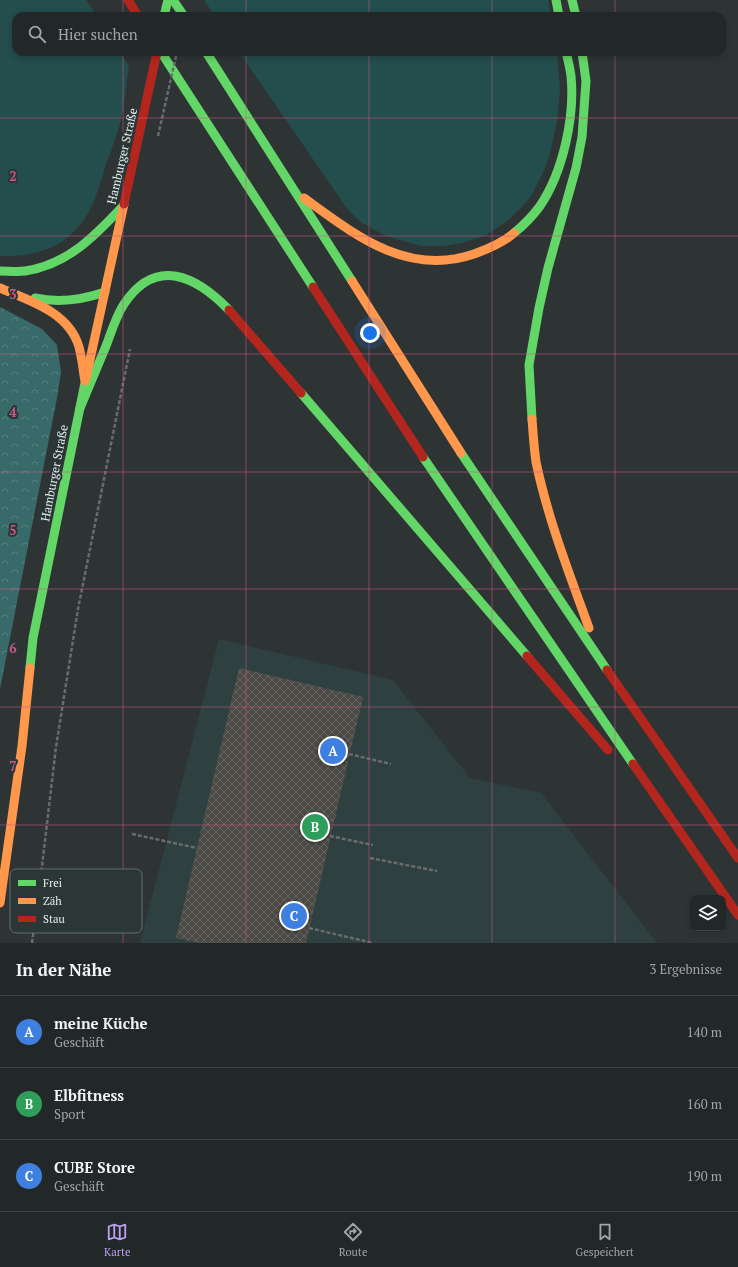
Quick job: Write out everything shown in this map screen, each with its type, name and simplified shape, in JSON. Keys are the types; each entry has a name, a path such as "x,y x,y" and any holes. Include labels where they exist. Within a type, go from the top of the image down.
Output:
{"main road":[{"path":"128,0 136,12"},
{"path":"165,12 168,0"},
{"path":"173,0 181,12"},
{"path":"556,0 559,12"},
{"path":"572,0 575,12"},
{"name":"Hamburger Straße","path":"0,903 22,746 33,638 85,381 156,56"},
{"path":"164,56 415,444 738,915"},
{"path":"209,56 444,427 601,661 738,858"},
{"path":"294,190 352,233 379,248 409,258 439,262 464,258 488,249 510,237 532,216 550,189 567,135 571,81 567,56"},
{"path":"583,56 586,81 582,137 576,168 540,301 529,372 531,413 536,460 545,500 565,563 601,661"},
{"path":"0,271 23,271 50,265 77,251 91,240 123,206"},
{"path":"80,408 123,304 131,292 144,282 160,275 170,274 179,276 202,286 213,293 231,311 612,754"},
{"path":"0,288 44,300 57,301 85,299 105,292"},
{"path":"12,292 49,310 69,326 79,347 85,381"},
{"path":"627,772 684,838"}],"path":[{"path":"158,136 176,56"},
{"path":"42,869 56,747 78,609 130,346"},
{"path":"349,754 391,764"},
{"path":"132,834 197,848"},
{"path":"330,836 373,845"},
{"path":"370,858 437,871"},
{"path":"309,928 372,943"},
{"path":"32,943 33,933"}],"shaded area":[{"path":"0,0 86,0 94,12 12,12 12,56 123,56 129,66 120,124 115,140 92,206 77,229 58,244 37,253 0,256"},
{"path":"204,0 548,0 550,12 212,12"},
{"path":"242,56 557,56 560,90 557,123 549,156 532,195 506,222 486,235 462,243 444,246 421,246 386,236 362,223 348,210"},
{"path":"219,639 393,680 470,778 541,793 657,943 140,943"}],"green space":[{"path":"0,307 42,329 57,345 61,372 0,689"}],"building":[{"path":"239,668 363,697 306,943 199,943 176,938"}],"traffic: fast":[{"path":"165,12 168,0"},
{"path":"173,0 181,12"},
{"path":"556,0 558,12"},
{"path":"572,0 575,12"},
{"path":"164,56 313,287"},
{"path":"209,56 352,281"},
{"path":"514,233 528,221 540,206 548,192 561,161 569,126 572,92 570,67 567,56"},
{"path":"532,419 529,365 539,308 548,268 576,168 582,137 586,81 583,56"},
{"path":"0,271 25,271 54,263 79,248 102,228 123,206"},
{"path":"80,408 121,309 136,289 149,280 163,276 176,276 190,281 203,288 229,310"},
{"path":"35,298 44,300 70,300 105,292"},
{"path":"30,668 33,638 86,378"},
{"path":"301,393 527,656"},
{"path":"461,453 607,670"},
{"path":"423,457 633,764"}],"traffic: slow":[{"path":"304,198 343,226 363,238 404,256 426,260 450,260 474,254 500,243 514,233"},
{"path":"86,378 124,204"},
{"path":"352,281 461,453"},
{"path":"0,288 47,309 58,316 67,325 74,335 79,347 85,381"},
{"path":"532,419 536,462 541,483 560,546 589,628"},
{"path":"0,903 22,746 30,668"}],"traffic: jam":[{"path":"128,0 136,12"},
{"path":"124,204 156,56"},
{"path":"313,287 423,457"},
{"path":"229,310 301,393"},
{"path":"527,656 608,750"},
{"path":"607,670 738,858"},
{"path":"633,764 738,915"}],"place":[{"name":"meine Küche","path":"333,751"},
{"name":"Elbfitness","path":"315,827"},
{"name":"CUBE Store","path":"294,916"}]}
